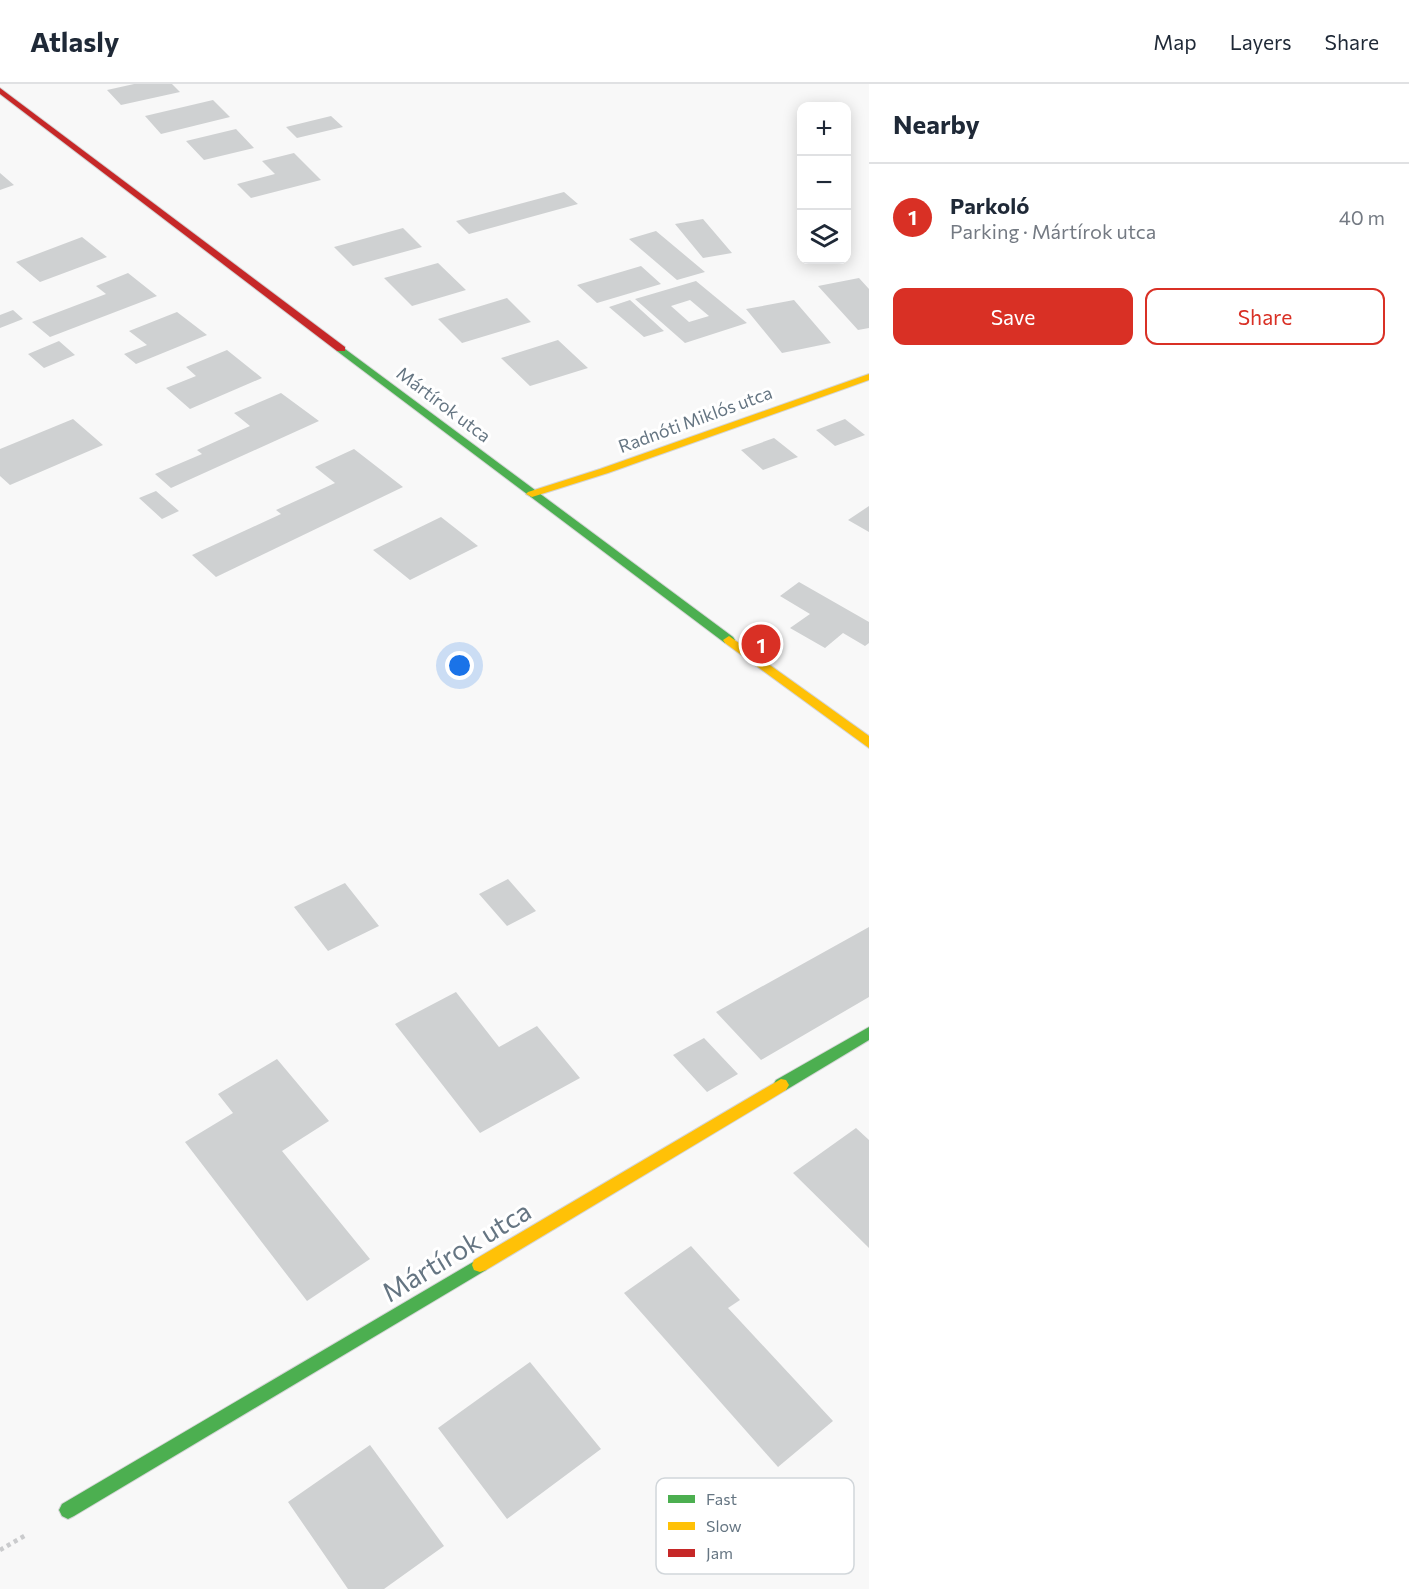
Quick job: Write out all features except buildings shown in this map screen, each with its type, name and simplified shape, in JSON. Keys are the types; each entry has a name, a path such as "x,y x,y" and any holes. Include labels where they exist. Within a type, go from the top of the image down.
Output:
{"main road":[{"name":"Mártírok utca","path":"0,90 532,494 869,743"},
{"name":"Radnóti Miklós utca","path":"532,494 604,471 869,377"},
{"name":"Mártírok utca","path":"68,1510 869,1033"}],"traffic: fast":[{"path":"341,349 729,640"},
{"path":"781,1085 869,1033"},
{"path":"68,1510 480,1265"}],"traffic: slow":[{"path":"532,494 604,471 869,377"},
{"path":"729,640 869,743"},
{"path":"480,1265 781,1085"}],"traffic: jam":[{"path":"0,90 341,349"}],"place":[{"name":"Parkoló","path":"761,644"}]}
